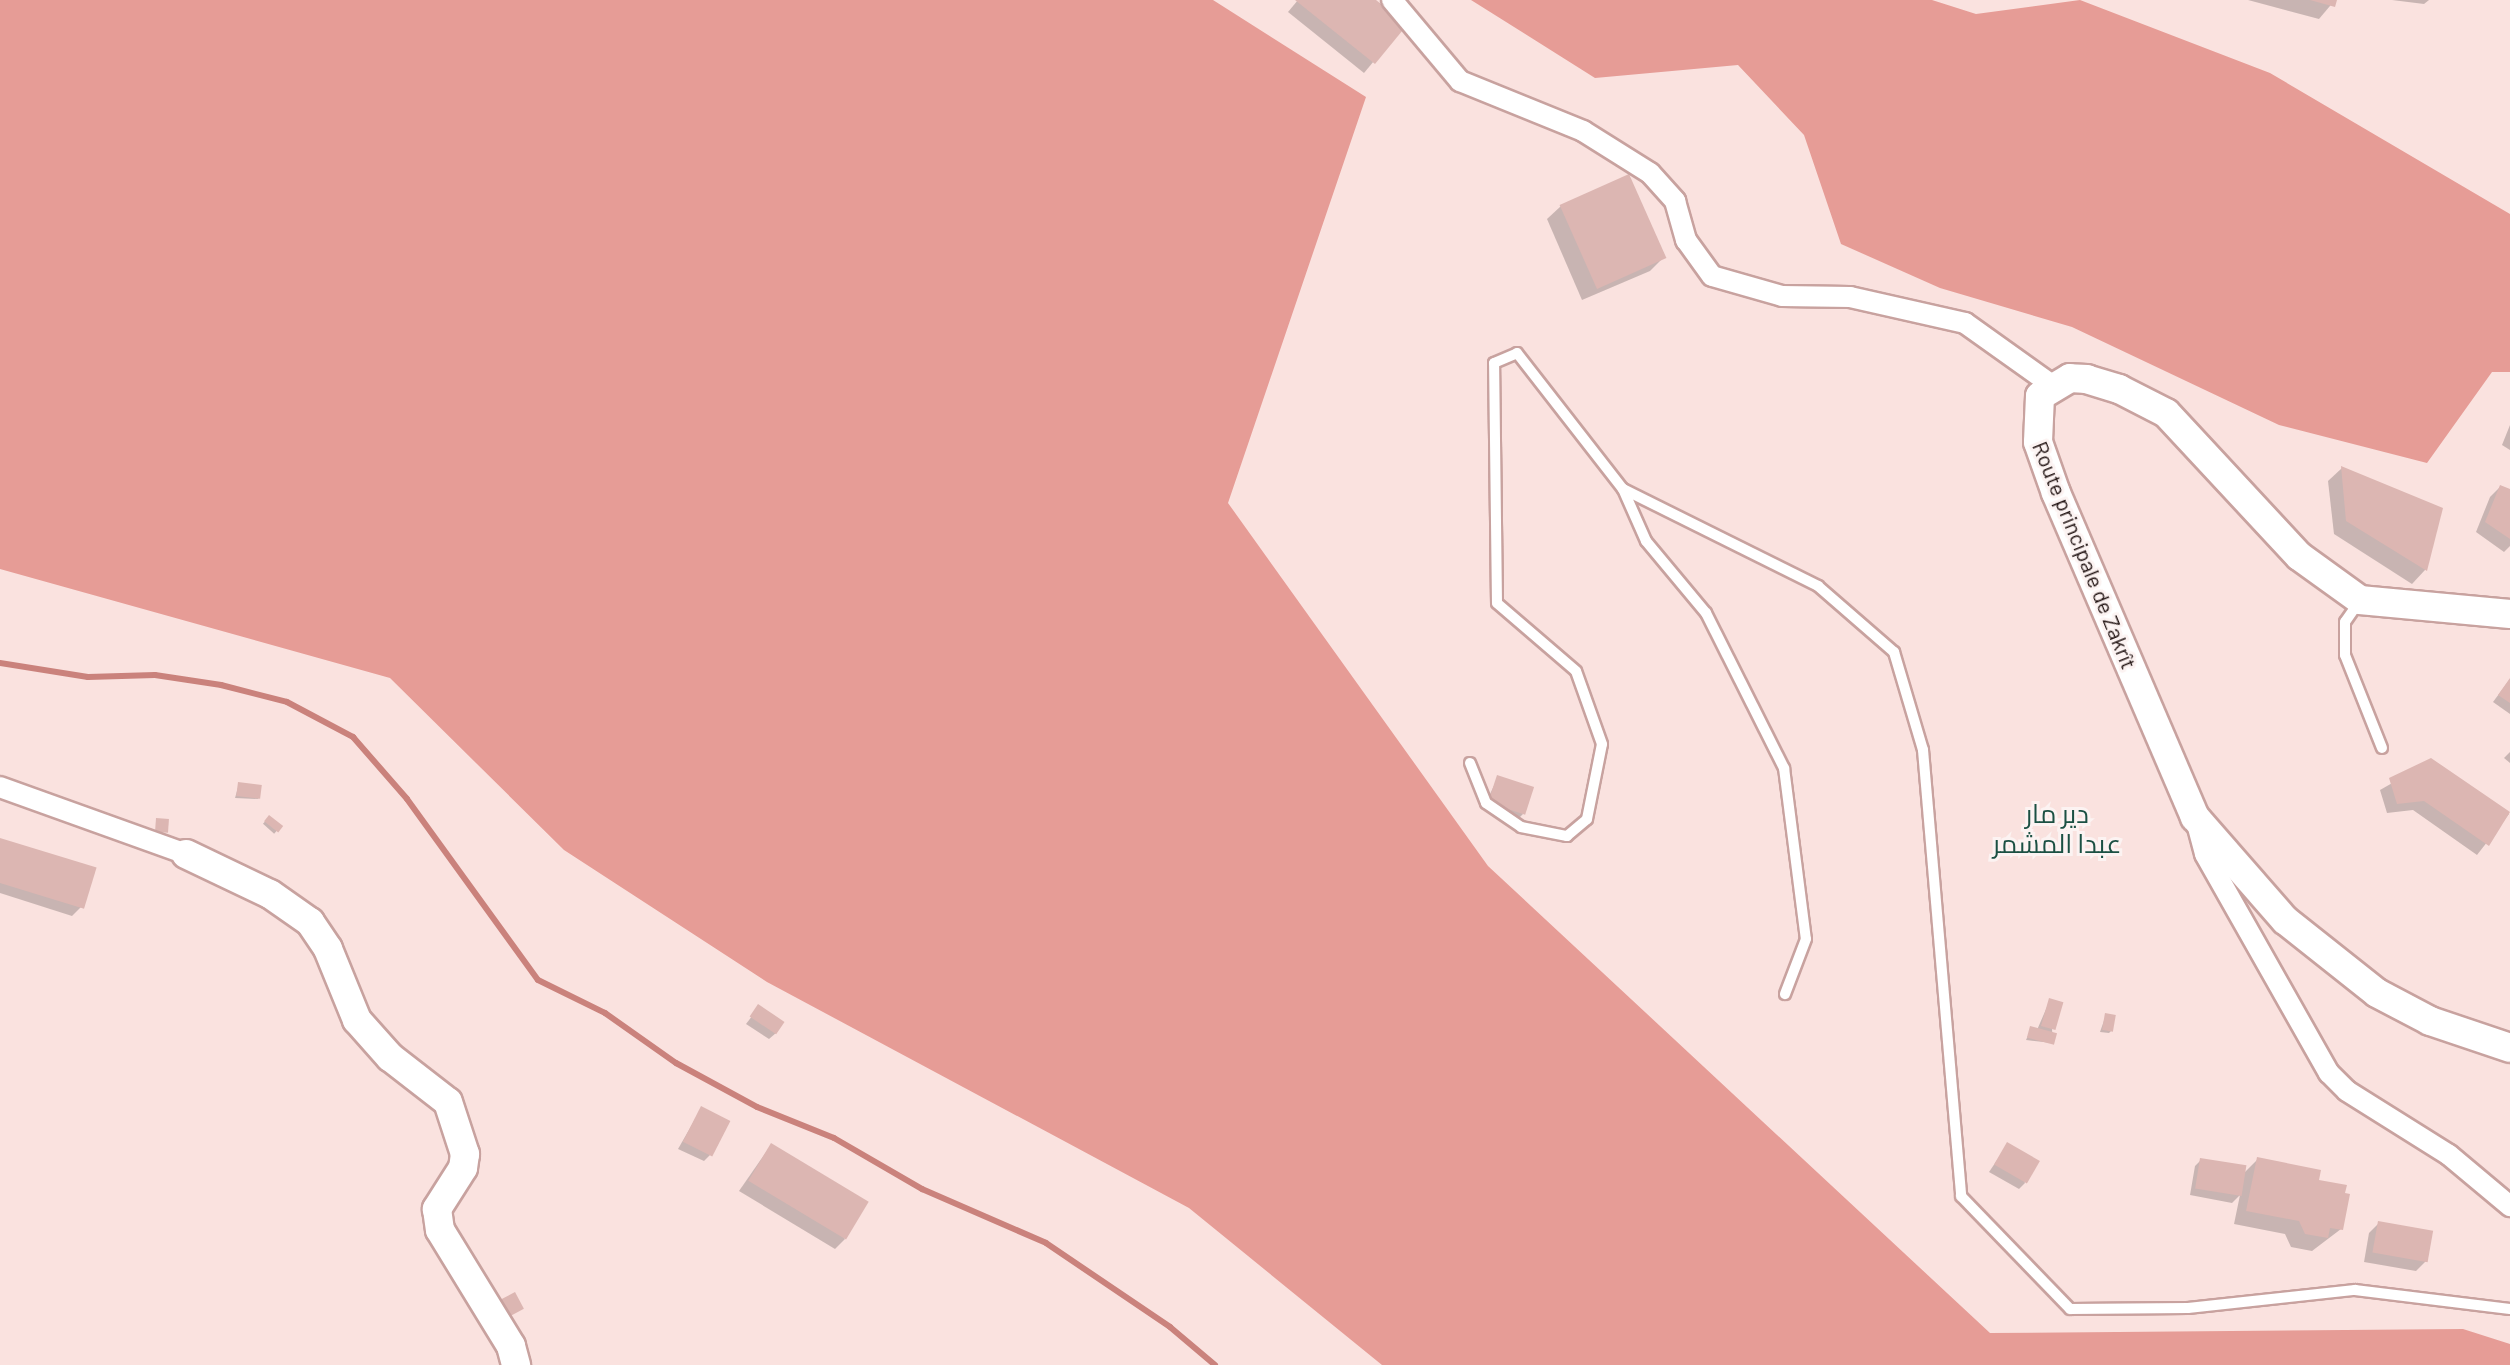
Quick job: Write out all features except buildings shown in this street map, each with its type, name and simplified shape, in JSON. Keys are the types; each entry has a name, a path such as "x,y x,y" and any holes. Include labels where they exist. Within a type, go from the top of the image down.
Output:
{"street":[{"path":"1392,0 1460,81 1583,131 1650,173 1675,201 1686,240 1712,276 1782,296 1850,297 1965,323 2052,385 2070,378 2104,382 2166,413 2299,556 2360,600 2510,614"},
{"name":"Route principale de Zakrît","path":"2052,385 2035,408 2038,442 2195,817 2285,920 2377,993 2430,1021 2510,1048"},
{"path":"0,787 186,854 270,894 310,922 328,949 357,1020 390,1057 448,1102 465,1154 463,1168 437,1209 440,1230 511,1346 516,1365"},
{"path":"2195,817 2205,854 2329,1073 2347,1091 2449,1155 2510,1206"}],"lane":[{"path":"1470,763 1486,803 1521,827 1567,836 1587,819 1602,744 1576,671 1497,603 1494,363 1517,353 1623,489 1646,541 1706,613 1784,768 1806,939 1785,994"},
{"path":"1623,489 1818,586 1894,652 1923,750 1961,1196 2070,1309 2188,1308 2355,1290 2510,1309"},
{"path":"2360,600 2345,622 2345,655 2382,748"}],"shaded area":[{"path":"0,0 1213,0 1366,97 1228,503 1488,866 1990,1333 2463,1329 2510,1344 2510,1365 1382,1365 1189,1208 767,982 564,850 390,678 0,569"},
{"path":"1471,0 1932,0 1976,14 2080,0 2270,73 2510,214 2510,372 2492,372 2427,463 2279,425 2072,327 1940,288 1841,244 1804,135 1738,65 1595,78"}],"waterway":[{"path":"0,663 88,677 155,675 221,685 287,702 353,737 407,799 538,980 605,1013 676,1063 757,1107 834,1138 922,1189 1046,1243 1170,1327 1215,1365"}],"district":[{"name":"دير مار عبدا المشمر","path":"2057,828"}]}
